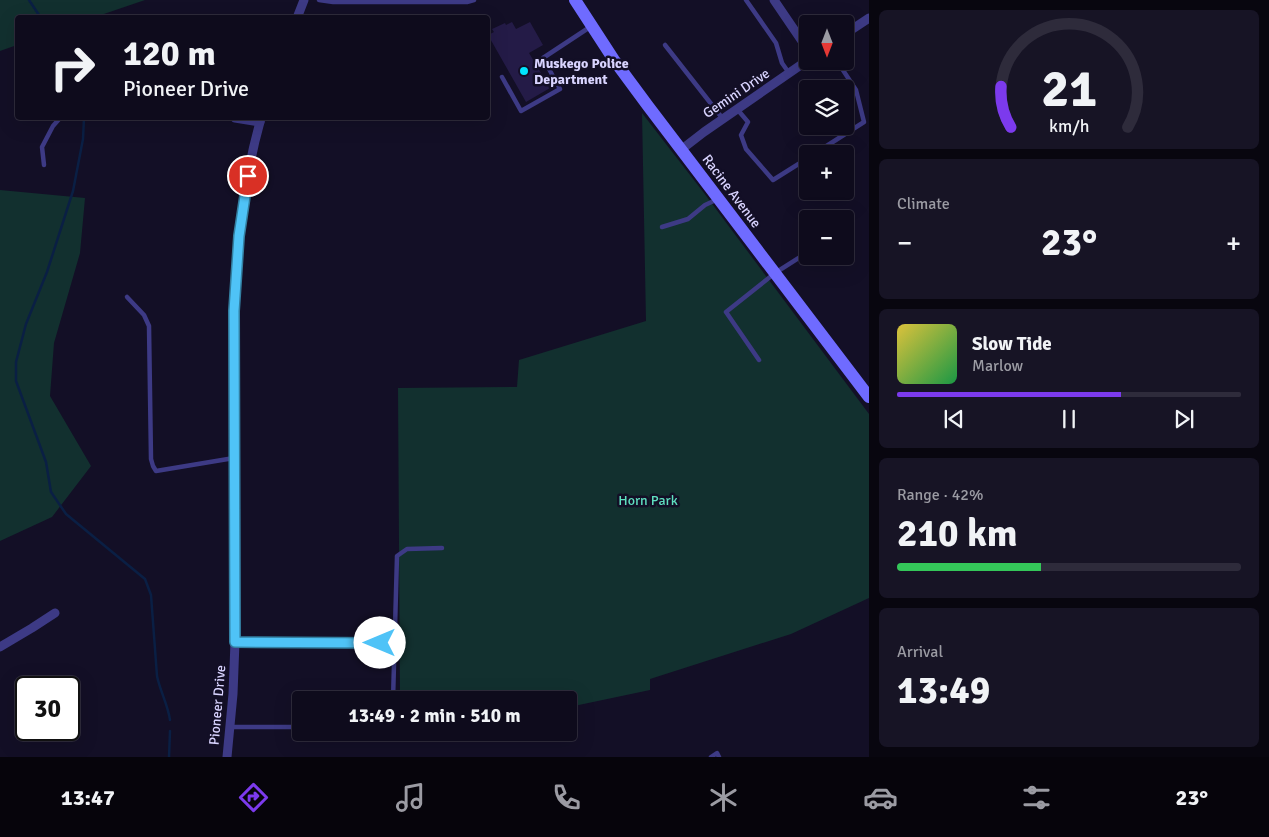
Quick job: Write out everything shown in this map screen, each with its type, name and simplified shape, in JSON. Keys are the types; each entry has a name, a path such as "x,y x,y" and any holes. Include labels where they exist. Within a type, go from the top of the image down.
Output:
{"main road":[{"name":"Racine Avenue","path":"574,0 614,60 869,397"}],"street":[{"path":"298,15 304,0"},
{"path":"774,0 799,37"},
{"path":"854,29 868,21"},
{"name":"Gemini Drive","path":"682,149 723,118 799,66"},
{"name":"Pioneer Drive","path":"227,757 231,727 235,642 234,311 236,259 245,191 261,120"},
{"path":"0,647 55,613"},
{"path":"235,642 380,643"}],"lane":[{"path":"319,0 333,2 467,2 474,0"},
{"path":"746,0 776,43 782,63 789,73"},
{"path":"502,77 522,111 560,89 543,58 591,26"},
{"path":"665,45 723,118"},
{"path":"828,145 864,122 856,90 843,70"},
{"path":"737,109 748,122 741,135 746,149 773,180 799,164"},
{"path":"44,165 42,147 58,120"},
{"path":"662,227 688,219 705,205 719,199"},
{"path":"759,360 726,312 775,273 799,258"},
{"path":"127,297 144,316 149,326 151,459 156,471 235,458"},
{"path":"394,691 397,556 407,548 442,548"},
{"path":"231,727 292,727"},
{"path":"711,757 717,753 719,757"}],"green space":[{"path":"0,0 145,0 101,15 15,15 15,46 0,51"},
{"name":"Horn Park","path":"642,113 869,414 869,598 791,634 650,679 650,690 577,705 577,691 400,691 398,388 517,387 519,360 646,321"},
{"path":"0,190 85,198 80,253 54,343 50,396 91,466 52,517 0,541"}],"building":[{"name":"Muskego Police Department","path":"512,22 516,29 530,22 543,45 529,53 550,88 526,102 490,39 490,34 494,32 492,29 505,23 506,25"}],"waterway":[{"path":"29,0 39,15"},
{"path":"84,120 83,139 73,191 47,272 26,324 16,362 16,381 46,462 51,492 66,514 145,579 151,595 157,676 170,720"},
{"path":"169,757 170,731"}],"place":[{"name":"Muskego Police Department","path":"524,71"}],"route":[{"path":"248,176 236,259 234,311 235,642 380,643"}]}
